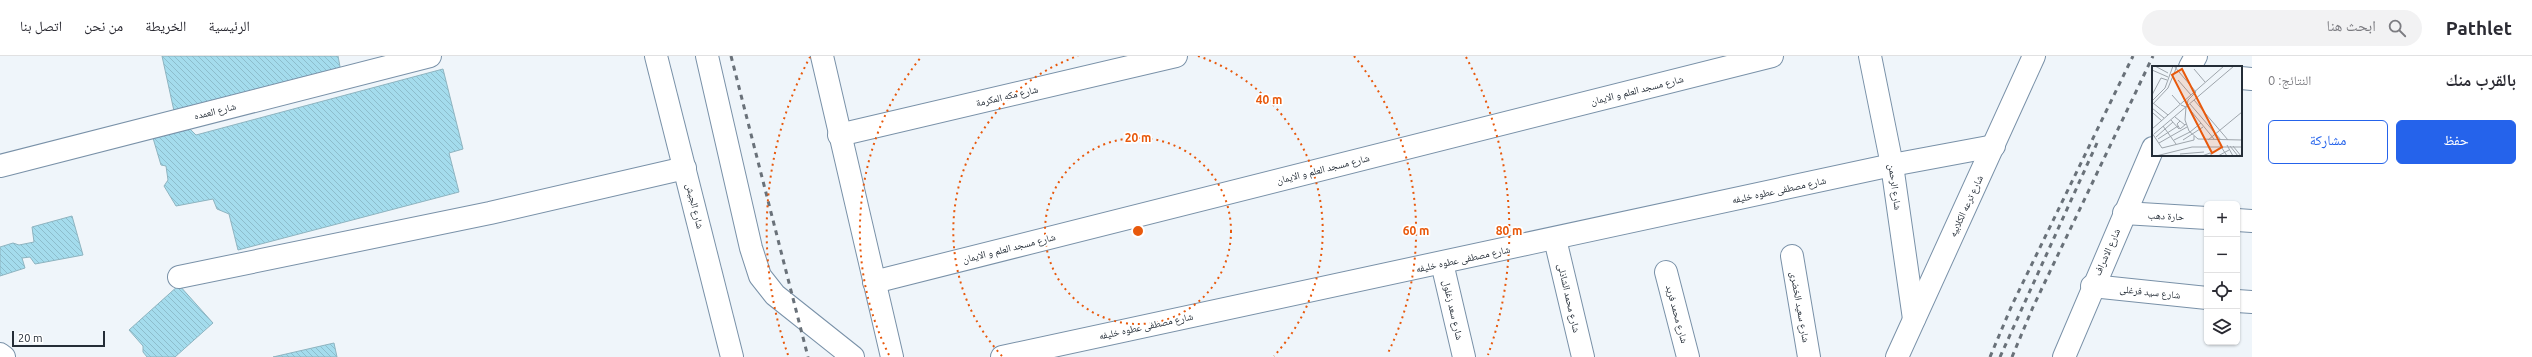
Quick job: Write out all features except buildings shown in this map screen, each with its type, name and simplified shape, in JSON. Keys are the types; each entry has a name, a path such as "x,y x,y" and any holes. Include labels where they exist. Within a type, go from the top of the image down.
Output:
{"street":[{"name":"شارع العمده","path":"0,166 430,56"},
{"name":"شارع الجيش","path":"656,56 732,357"},
{"path":"707,56 751,248 760,276 775,296 853,357"},
{"path":"822,56 839,135 892,357"},
{"name":"شارع مكه المكرمة","path":"839,135 1176,56"},
{"name":"شارع مسجد العلم و الايمان","path":"874,282 1772,56"},
{"name":"شارع الرحمن","path":"1870,56 1892,165 1914,319"},
{"name":"شارع ترعه الكلابيه","path":"1897,357 2034,56"},
{"path":"2191,66 2196,56"},
{"path":"2242,78 2252,79"},
{"name":"شارع مصطفى عطوه خليفه","path":"1002,357 1555,239 1892,165 1994,146"},
{"name":"شارع الاشراف","path":"2064,357 2092,286 2152,150"},
{"path":"179,277 490,213 685,168"},
{"name":"حارة دهب","path":"2124,213 2204,218"},
{"path":"2240,220 2252,221"},
{"name":"شارع محمد الشاذلى","path":"1555,239 1583,357"},
{"name":"شارع سعيد الخضرى","path":"1792,256 1809,357"},
{"name":"شارع سعد زغلول","path":"1442,263 1464,357"},
{"name":"شارع محمد فريد","path":"1666,272 1688,357"},
{"name":"شارع سيد فرغلى","path":"2092,286 2204,298"},
{"path":"2240,301 2252,302"},
{"path":"0,354 4,357"}],"railway":[{"path":"731,56 808,357"},
{"path":"1990,357 2012,305 2133,56"},
{"path":"2012,357 2033,307 2153,56"},
{"path":"2000,357 2097,143"}]}
